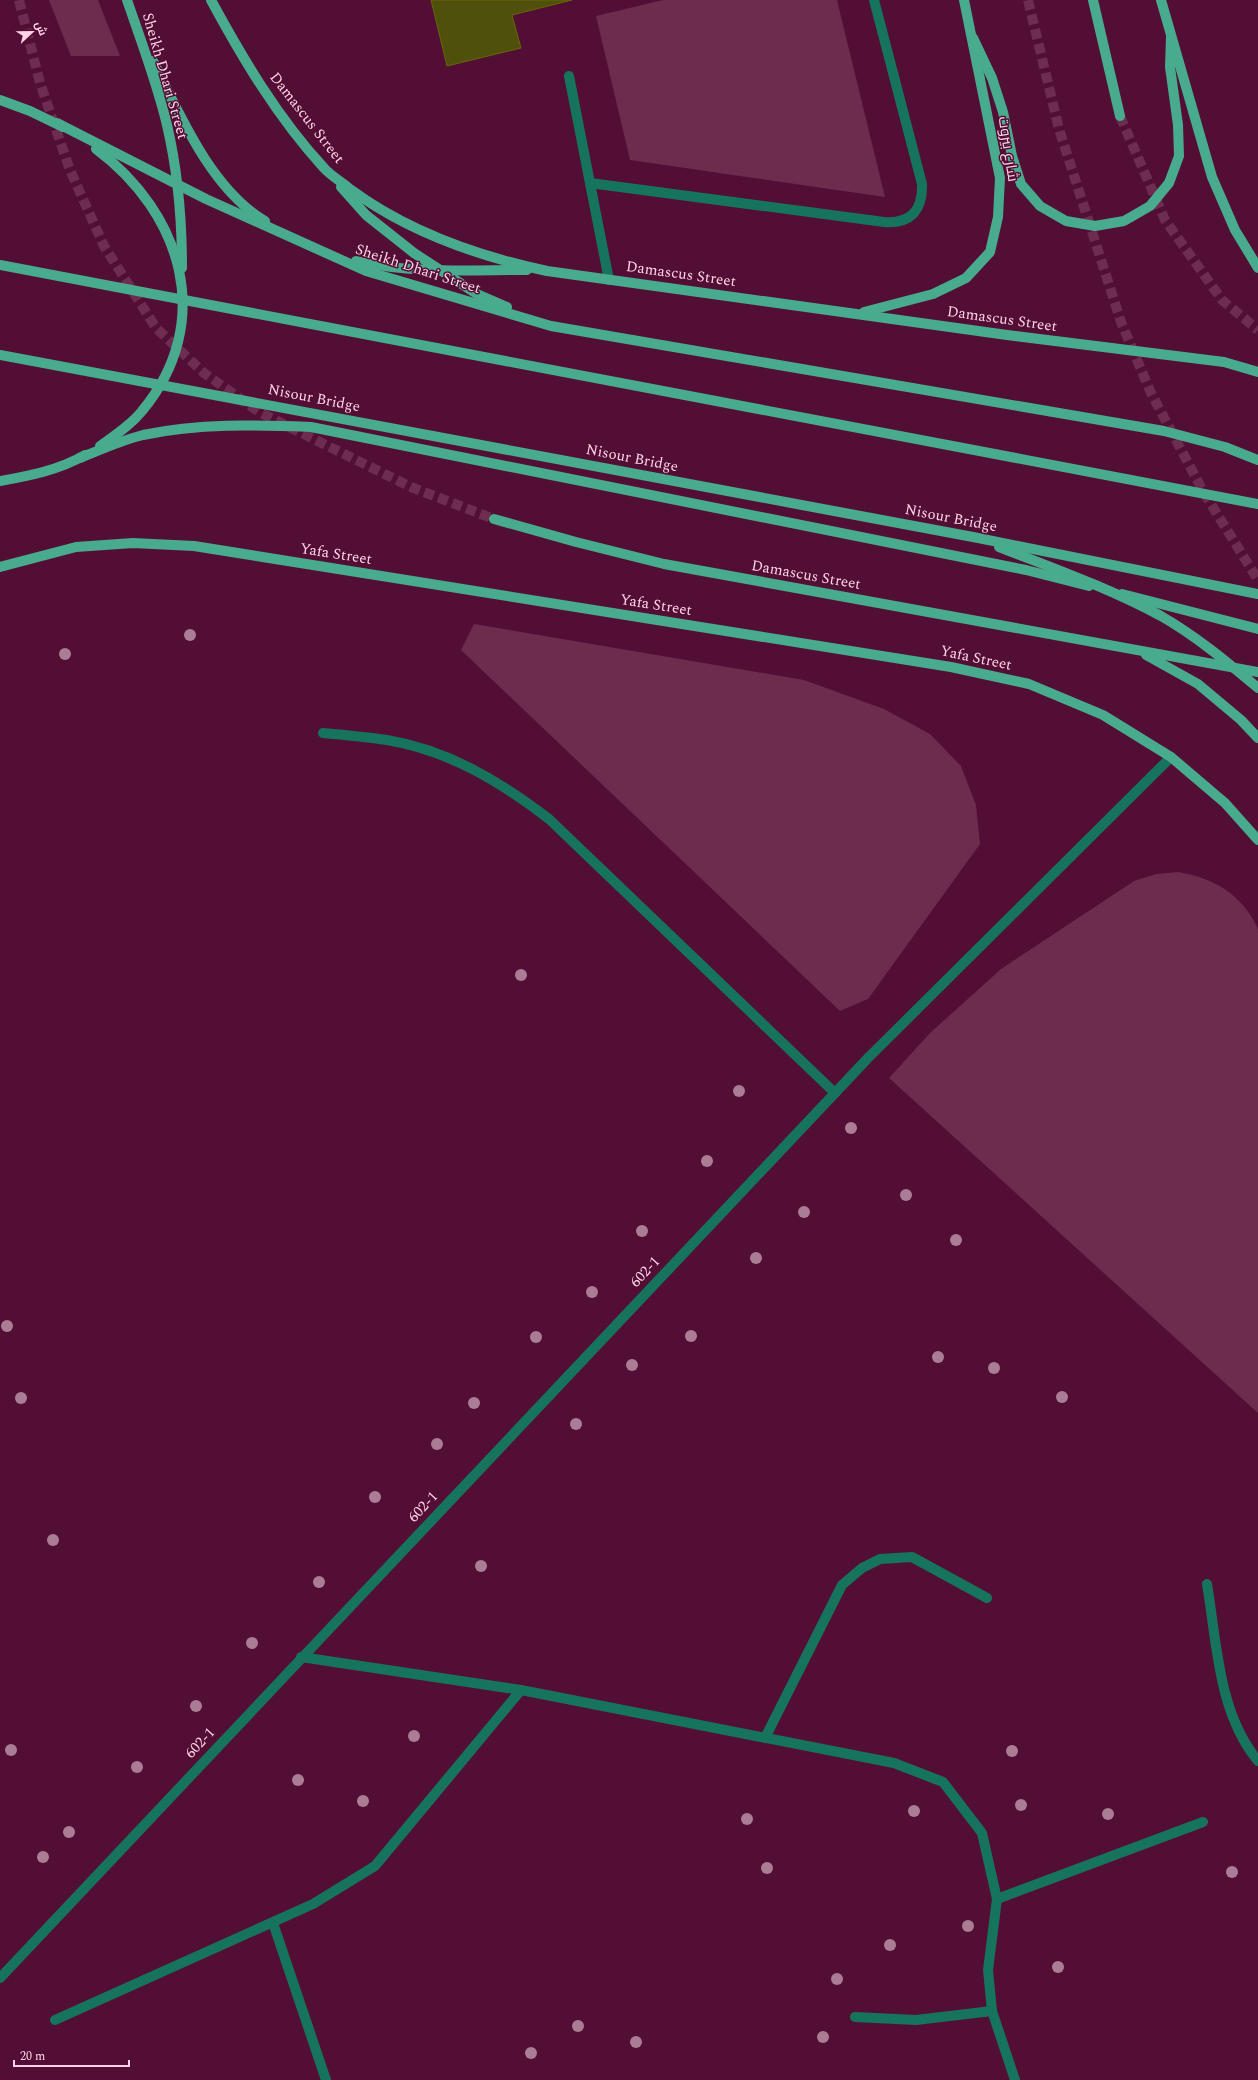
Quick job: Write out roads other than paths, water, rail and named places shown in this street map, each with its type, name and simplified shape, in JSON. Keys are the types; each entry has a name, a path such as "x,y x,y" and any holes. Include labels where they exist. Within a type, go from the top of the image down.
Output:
{"main road":[{"path":"127,0 150,55 202,153 233,194 258,216 302,242"},
{"name":"Sheikh Dhari Street","path":"127,0 154,78 167,126 182,223 183,306"},
{"name":"Damascus Street","path":"211,0 238,51 276,107 325,169 374,207 414,229 469,249 522,266 547,271 859,313 1007,335 1224,362 1258,372"},
{"name":"شارع بيروت","path":"859,313 933,294 966,278 990,252 998,216 1000,178 973,38 964,0"},
{"path":"1093,0 1120,116"},
{"path":"1161,0 1212,177 1235,230 1258,268"},
{"path":"973,38 992,78 1003,112 1012,156 1021,184 1040,206 1053,214 1066,221 1095,226 1124,221 1150,206 1169,183 1179,156 1178,125 1170,67 1171,37"},
{"path":"0,100 57,123 82,138 106,156 128,176 158,213 173,249 181,277 183,306 180,334 172,363 159,388 142,411 121,431 80,458"},
{"name":"Sheikh Dhari Street","path":"57,123 177,185 366,271 551,326 1164,431 1225,448 1258,460"},
{"path":"325,169 366,215 414,253 477,294 551,326"},
{"path":"332,255 382,267 442,271 547,271"},
{"path":"0,265 1258,504"},
{"name":"Nisour Bridge","path":"0,355 973,537 1258,594"},
{"path":"0,481 32,475 142,435 185,428 230,424 312,427 1026,570 1258,629"},
{"name":"Damascus Street","path":"494,519 576,542 664,564 1258,672"},
{"path":"973,537 1102,587 1161,616 1217,653 1258,688"},
{"name":"Yafa Street","path":"0,567 76,547 133,543 194,546 951,667 1029,684 1103,715 1171,757 1225,803 1258,840"},
{"path":"1139,651 1198,684 1241,720 1258,738"}],"lane":[{"path":"590,183 884,222 896,223 908,218 918,209 922,197 922,184 874,0"},
{"path":"569,76 609,280"},
{"path":"323,733 388,740 423,748 457,761 490,777 520,797 549,819 835,1093"},
{"name":"602-1","path":"0,1978 301,1657 868,1058 1171,757"},
{"path":"765,1738 842,1585 862,1568 880,1559 912,1557 987,1598"},
{"path":"1207,1584 1226,1701 1245,1746 1258,1760"},
{"path":"301,1657 521,1690 894,1763 943,1782 982,1833 997,1899 988,1970 992,2011 1015,2080"},
{"path":"55,2020 313,1904 374,1866 521,1690"},
{"path":"997,1899 1203,1822"},
{"path":"273,1923 326,2080"},
{"path":"855,2017 916,2020 992,2011"}],"tunnel":[{"path":"19,0 40,83 70,170 104,246 156,328 204,373 259,412 411,487 494,519"},
{"path":"1028,0 1059,129 1121,322 1151,393 1204,493 1258,580"},
{"path":"1120,116 1165,220 1222,300 1258,330"}]}
